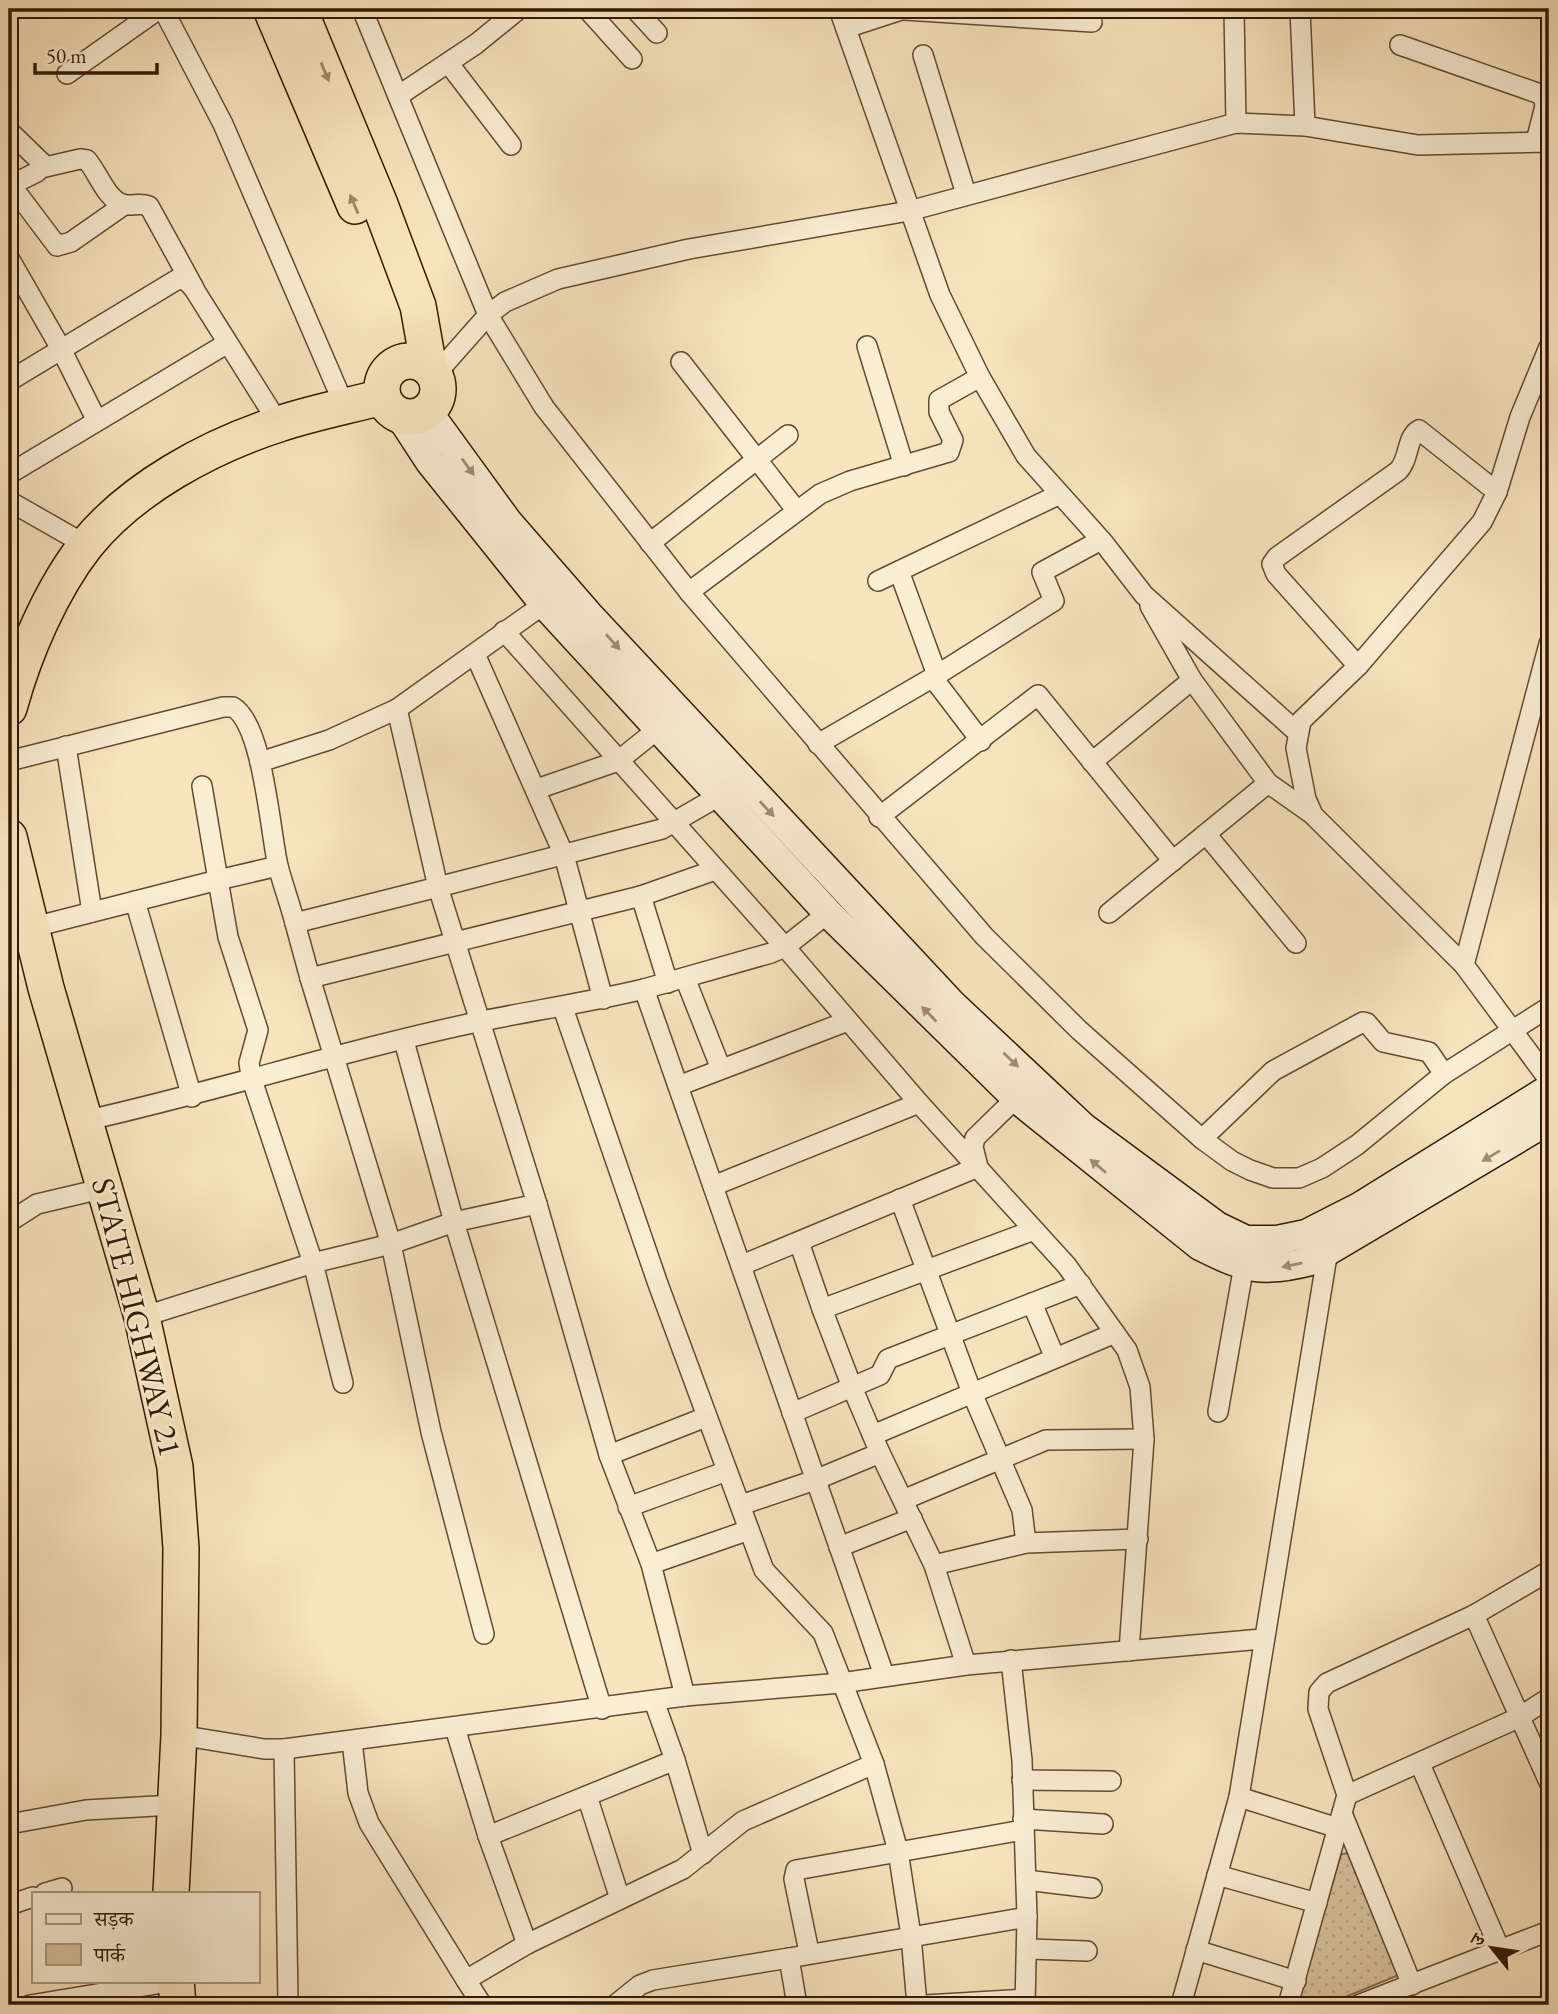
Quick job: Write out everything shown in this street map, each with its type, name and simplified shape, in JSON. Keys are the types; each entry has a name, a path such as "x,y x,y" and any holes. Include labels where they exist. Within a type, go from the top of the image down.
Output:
{"highway":[{"path":"9,708 32,644 86,545 128,504 205,456 279,424 345,407 403,409 436,401 438,388 424,368 271,9"},
{"path":"299,9 379,202 413,293 423,326 424,368"},
{"path":"403,409 382,384 387,372 397,363 424,368"},
{"name":"STATE HIGHWAY 21","path":"10,854 142,1317 175,1467 181,1548 179,1735 173,1805 171,1892"},
{"path":"175,1982 178,2005"}],"main road":[{"path":"403,409 445,482 544,604 828,913 1016,1098 1200,1246 1244,1265 1267,1270 1311,1261 1377,1225 1549,1121"},
{"path":"403,409 508,522 588,614 952,1004 1083,1127 1217,1226 1246,1240 1277,1240 1306,1234 1361,1206 1549,1089"}],"street":[{"path":"67,74 161,9 223,124 345,407"},
{"path":"362,9 488,315 544,407 689,592 879,817 984,936 1079,1030 1202,1139 1232,1161 1250,1170 1273,1178 1299,1178 1322,1168 1357,1145 1444,1074 1549,1007"},
{"path":"398,96 449,64 519,9"},
{"path":"587,9 632,59"},
{"path":"635,9 657,33"},
{"path":"839,9 940,295 980,377 1026,456 1058,495 1101,540 1144,595 1192,680 1268,783 1313,815 1464,965 1515,1030 1549,1080"},
{"path":"1231,9 1237,122"},
{"path":"1300,9 1304,126"},
{"path":"846,28 905,10 1092,22"},
{"path":"424,368 488,315 522,294 589,270 909,211 1237,122 1304,126 1418,145 1543,141 1543,95 1400,46"},
{"path":"923,55 967,194"},
{"path":"449,64 511,145"},
{"path":"9,131 40,158 41,168"},
{"path":"124,205 116,201 87,160 79,159 41,168 10,185 57,246 71,242 124,205 142,202 154,211 226,344 279,424"},
{"path":"9,258 60,347 97,421"},
{"path":"9,381 60,347 178,279 187,281 194,289"},
{"path":"9,474 226,344"},
{"path":"867,346 904,466"},
{"path":"1313,815 1303,786 1297,732 1308,712 1358,666 1482,522 1497,492 1520,417 1549,347"},
{"path":"681,362 797,510"},
{"path":"689,592 797,510 835,486 942,455 953,447 953,440 937,407 939,400 980,377"},
{"path":"1358,666 1276,574 1272,564 1277,557 1398,471 1407,460 1412,437 1419,430 1497,492"},
{"path":"650,543 788,435"},
{"path":"878,581 1058,495"},
{"path":"9,501 86,545"},
{"path":"818,744 935,676 1054,601 1042,572 1101,540"},
{"path":"898,571 935,676 981,741"},
{"path":"1144,595 1297,732"},
{"path":"260,762 329,740 397,709 544,604"},
{"path":"504,631 1034,1230 1081,1284 1115,1333 1135,1369 1144,1439 1129,1651"},
{"path":"1464,965 1549,644"},
{"path":"475,654 564,855 603,999"},
{"path":"1092,762 1192,680"},
{"path":"879,817 1038,695 1173,861"},
{"path":"9,761 223,707 233,707 246,719 260,762 278,866 391,1244 431,1432 484,1633"},
{"path":"397,709 438,887 482,1021 609,1455 651,1564 685,1696"},
{"path":"537,789 618,761 658,729"},
{"path":"66,746 92,912"},
{"path":"1110,913 1268,783"},
{"path":"202,786 228,937 258,1030 249,1063 252,1080 313,1263 343,1383"},
{"path":"295,923 674,825 719,796"},
{"path":"1206,834 1296,943"},
{"path":"30,928 278,866"},
{"path":"310,978 641,896 715,870"},
{"path":"641,896 676,980 721,1069"},
{"path":"135,901 192,1097"},
{"path":"85,1121 192,1097 482,1021 564,1008 644,989 785,947 828,913"},
{"path":"644,989 884,1675"},
{"path":"564,1008 706,1416 768,1577 823,1633 874,1764 898,1851 911,1936 917,2005"},
{"path":"678,1086 848,1021"},
{"path":"1202,1139 1260,1081 1363,1022 1367,1023 1383,1042 1429,1052 1444,1074"},
{"path":"404,1041 454,1222 602,1709"},
{"path":"978,1167 973,1147 975,1138 1016,1098"},
{"path":"713,1186 919,1103"},
{"path":"742,1265 978,1167"},
{"path":"9,1222 37,1204 105,1188"},
{"path":"900,1199 953,1334 972,1394 1022,1510 1026,1543"},
{"path":"142,1317 313,1263 391,1244 454,1222 537,1204"},
{"path":"822,1308 1034,1230"},
{"path":"799,1242 852,1387 934,1565 966,1665"},
{"path":"1181,2005 1239,1797 1262,1639 1328,1250"},
{"path":"1218,1412 1244,1265"},
{"path":"792,1413 880,1375 888,1359 1081,1284"},
{"path":"1032,1303 1055,1358"},
{"path":"741,1505 815,1480 972,1394 1115,1333"},
{"path":"609,1455 706,1416"},
{"path":"903,1500 1000,1458 1058,1437 1144,1439"},
{"path":"628,1507 727,1471"},
{"path":"839,1547 912,1518"},
{"path":"651,1564 749,1530"},
{"path":"934,1565 1026,1543 1138,1539"},
{"path":"1412,1985 1343,1812 1318,1709 1319,1692 1327,1684 1474,1615 1549,1571"},
{"path":"1474,1615 1549,1782"},
{"path":"179,1735 264,1749 284,1749 685,1696 841,1683 884,1675 1012,1660 1262,1639"},
{"path":"925,2005 1025,2002 1028,1949 1026,1880 1022,1780 1012,1660"},
{"path":"1239,1797 1343,1812 1420,1764 1518,1718 1549,1699"},
{"path":"654,1702 675,1760 703,1854"},
{"path":"455,1728 488,1836 527,1944"},
{"path":"352,1741 358,1793 369,1823 481,2005"},
{"path":"284,1749 288,2002"},
{"path":"488,1836 675,1760"},
{"path":"466,1980 527,1944 683,1869 743,1821 874,1764"},
{"path":"1420,1764 1501,1952"},
{"path":"1022,1780 1111,1782"},
{"path":"587,1796 620,1899"},
{"path":"9,1824 86,1810 173,1805"},
{"path":"1288,2005 1343,1812"},
{"path":"809,1952 794,1880 796,1870 1023,1825 1104,1824"},
{"path":"1217,1875 1318,1903"},
{"path":"1026,1880 1092,1888"},
{"path":"9,1905 32,1897"},
{"path":"615,2005 640,1985 653,1980 1027,1917"},
{"path":"1358,2005 1501,1952 1549,1931"},
{"path":"1028,1949 1087,1951"},
{"path":"1196,1950 1296,1981"},
{"path":"789,1958 797,2005"},
{"path":"30,2005 169,1982"}],"green space":[{"path":"1350,1853 1399,1975 1326,2005 1297,2005 1341,1854"}]}
